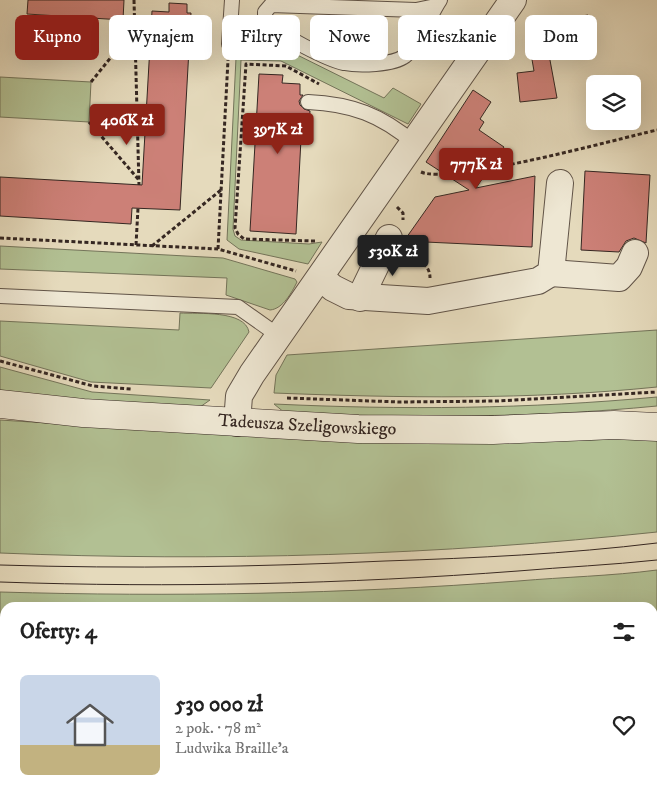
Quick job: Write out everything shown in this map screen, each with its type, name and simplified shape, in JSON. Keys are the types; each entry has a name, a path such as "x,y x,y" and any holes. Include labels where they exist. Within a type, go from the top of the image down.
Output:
{"street":[{"path":"237,423 239,396 514,0"},
{"path":"551,273 560,183"},
{"path":"360,298 398,236"},
{"path":"321,278 333,288 350,296 428,301 538,281 551,273 620,278 629,267 635,253"},
{"name":"Tadeusza Szeligowskiego","path":"0,404 237,423 358,429 549,429 614,425 657,427"},
{"name":"Tadeusza Szeligowskiego","path":"614,425 657,416"}],"lane":[{"path":"231,15 232,0"},
{"path":"438,3 422,31 404,56 385,64 344,63 278,32 265,23 265,12 271,5 416,10 438,3"},
{"path":"308,102 355,108 391,124 407,153"},
{"path":"0,296 238,307 280,336"}],"path":[{"path":"134,0 134,15"},
{"path":"91,82 109,60"},
{"path":"89,122 139,183 139,105 136,60"},
{"path":"218,250 228,60"},
{"path":"320,239 314,241 244,239 235,228 246,64 286,66 342,96 343,106"},
{"path":"407,153 425,174 464,172 540,158 657,130"},
{"path":"152,246 221,190"},
{"path":"391,203 404,213 398,236 427,266 430,272 428,301"},
{"path":"136,245 138,208"},
{"path":"0,238 218,250 321,278"},
{"path":"0,361 92,386 132,389"},
{"path":"282,398 400,402 496,402 657,392"}],"green space":[{"path":"300,56 384,98 393,88 421,104 408,124 281,61 241,60 300,60"},
{"path":"236,60 241,60 233,229 235,236 241,240 309,244 322,242 308,264 239,249 227,240"},
{"path":"0,77 91,82 89,122 0,117"},
{"path":"0,246 223,258 295,279 297,282 283,303 279,307 270,310 226,295 227,278 0,269"},
{"path":"180,313 230,317 246,325 249,332 211,388 91,382 0,356 0,321 179,330"},
{"path":"657,330 657,387 562,394 466,397 274,393 276,375 287,355"},
{"path":"0,367 92,392 210,400 200,407 71,400 0,391"},
{"path":"657,397 657,406 564,413 471,416 285,413 274,404 418,408 561,404"},
{"path":"0,420 234,435 549,441 657,438 657,532 493,546 329,554 164,557 0,553"},
{"path":"657,570 657,602 0,602 0,592 194,594 324,592 605,575"}],"building":[{"path":"28,0 124,0 123,15 109,15 109,19 99,18 99,15 27,14"},
{"path":"169,3 187,4 187,13 191,13 191,15 152,15 152,11 169,12"},
{"path":"149,60 188,60 180,210 132,208 131,224 0,216 0,177 142,185"},
{"path":"532,60 550,60 557,98 520,102 517,73 534,71"},
{"path":"259,74 283,75 282,83 300,84 300,95 303,95 299,101 300,105 310,111 308,139 301,139 296,234 250,231"},
{"path":"473,90 491,102 480,119 484,122 479,130 504,147 476,188 535,176 532,247 404,241 435,197 469,190 426,162"},
{"path":"585,171 650,175 646,243 634,238 626,241 619,252 581,250"}],"tram line":[{"path":"0,565 145,567 289,565 521,555 657,543"},
{"path":"0,582 129,585 324,582 605,565 657,560"}]}
